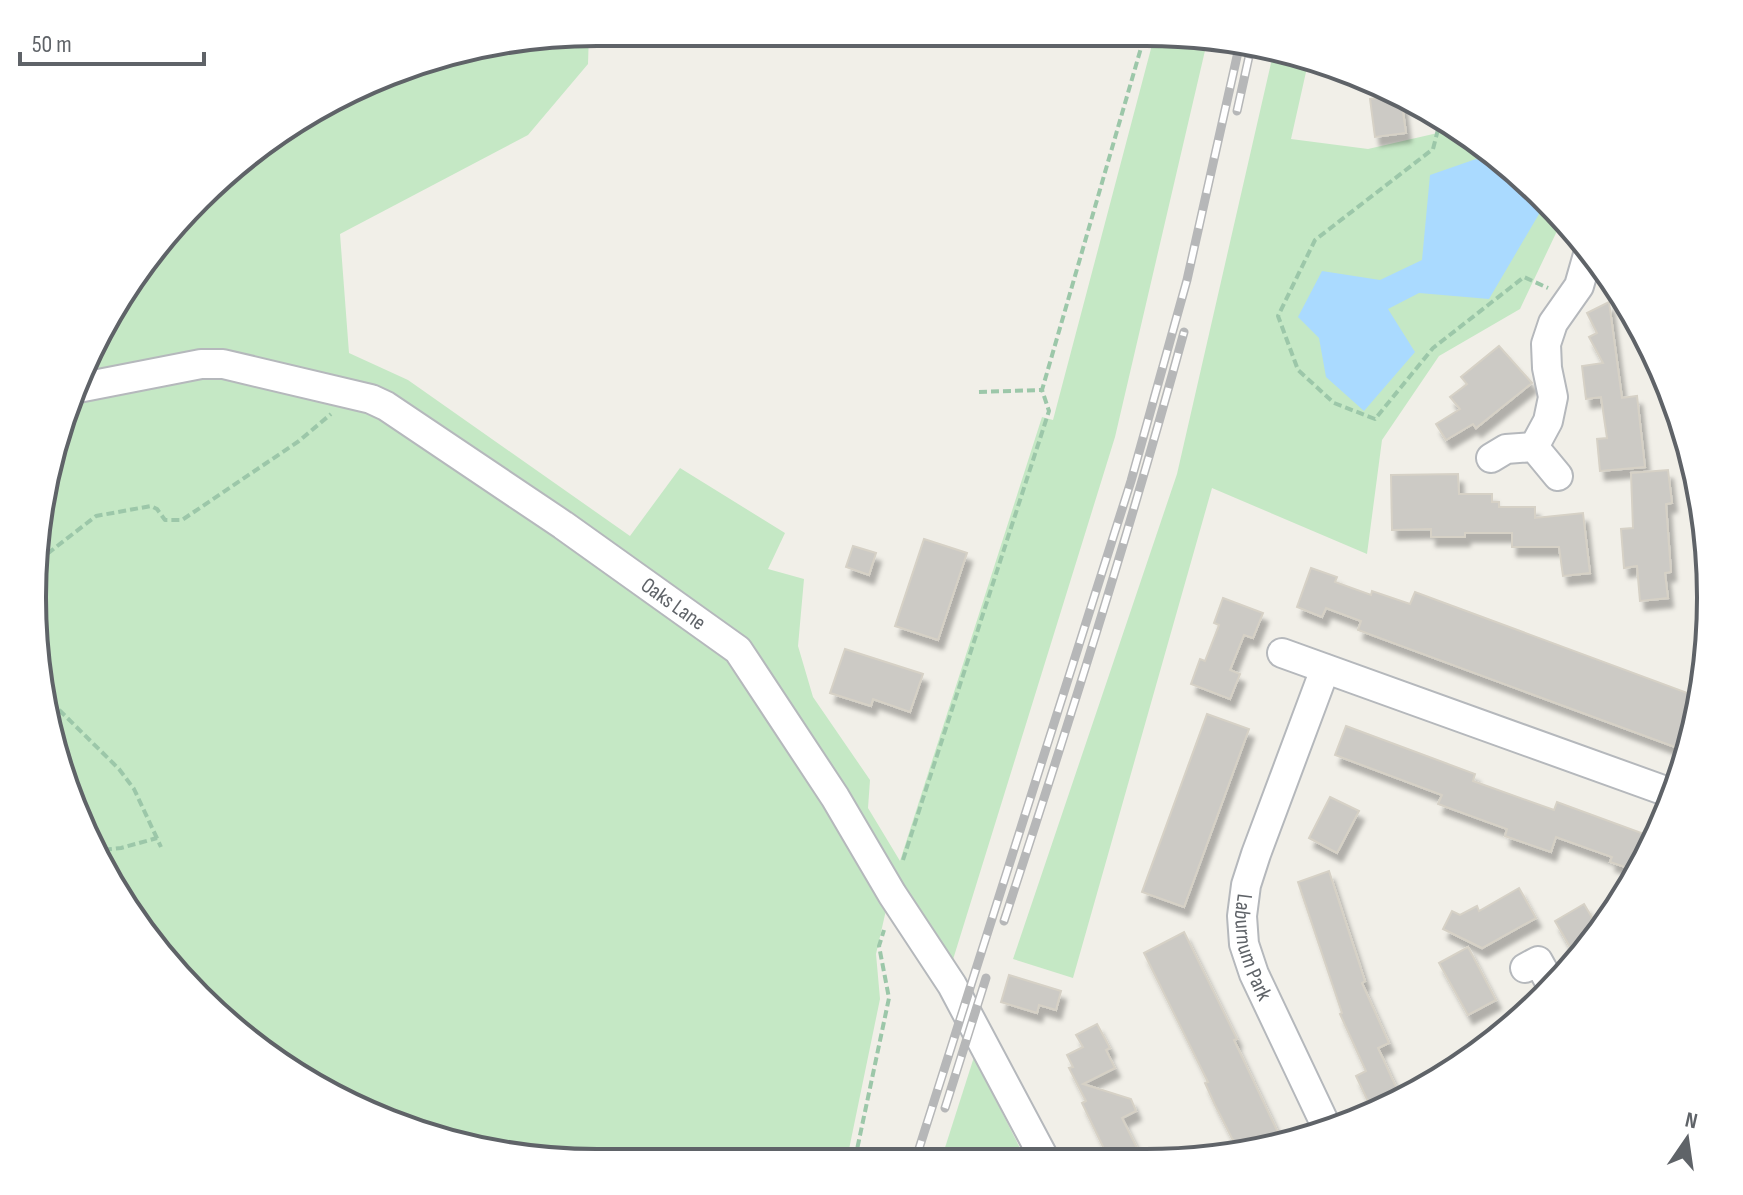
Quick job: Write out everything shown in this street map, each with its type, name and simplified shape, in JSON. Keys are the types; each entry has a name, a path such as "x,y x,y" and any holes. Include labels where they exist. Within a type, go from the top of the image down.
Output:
{"street":[{"path":"1534,447 1548,421 1553,397 1546,344 1553,323 1579,286 1585,265"},
{"name":"Oaks Lane","path":"88,386 201,364 223,364 354,394 386,406 500,482 738,650 835,797 892,894 952,985 1039,1149"},
{"path":"1491,458 1506,449 1534,447"},
{"path":"1534,447 1558,476"},
{"path":"1282,653 1662,790"},
{"name":"Laburnum Park","path":"1323,1120 1254,974 1244,944 1242,916 1246,885 1256,854 1325,669"},
{"path":"1525,968 1538,961 1546,976"}],"path":[{"path":"857,1149 889,998 879,946 892,894 1049,411 1042,390 1142,46"},
{"path":"1438,130 1433,149 1315,240 1278,316 1298,370 1334,403 1375,419 1433,348 1524,277 1570,299"},
{"path":"979,392 1042,390"},
{"path":"48,553 96,516 151,506 165,520 182,520 299,441 354,394"},
{"path":"58,709 119,769 134,789 161,847"},
{"path":"107,849 158,838"}],"green space":[{"path":"589,46 588,64 528,135 340,234 349,353 408,380 630,536 680,468 785,533 768,569 804,579 798,646 813,697 870,780 868,808 900,861 1042,417 1053,420 1152,46 1205,50 1115,437 951,966 889,897 876,954 880,999 849,1149 598,1149 526,1144 420,1120 354,1092 291,1056 234,1012 208,987 183,961 139,904 88,809 75,775 57,705 47,634 46,598 47,561 57,490 75,420 88,386 139,291 183,234 208,208 234,183 291,139 354,103 420,75 490,57"},
{"path":"1271,61 1306,70 1291,139 1368,149 1441,132 1509,183 1557,231 1520,309 1439,356 1382,440 1367,554 1212,488 1073,978 1013,959 1177,474"},
{"path":"974,1057 1020,1149 945,1149"}],"water":[{"path":"1476,159 1482,161 1539,214 1489,299 1419,293 1388,309 1415,352 1364,411 1326,377 1319,338 1298,317 1322,271 1380,280 1422,260 1430,175"}],"building":[{"path":"1378,98 1403,110 1406,133 1375,137 1370,99"},
{"path":"1609,302 1622,398 1637,396 1645,467 1600,471 1597,439 1607,438 1601,397 1586,399 1582,366 1603,363 1589,337 1597,333 1587,313"},
{"path":"1499,346 1532,383 1476,428 1473,424 1446,440 1436,424 1460,409 1450,397 1467,384 1461,377"},
{"path":"1668,470 1672,503 1666,504 1671,572 1665,573 1668,598 1640,601 1637,566 1624,568 1621,529 1633,528 1631,473"},
{"path":"1458,474 1459,494 1492,494 1492,502 1499,502 1499,507 1535,507 1535,518 1583,513 1590,573 1563,576 1559,547 1512,547 1512,533 1431,537 1431,529 1392,530 1391,475"},
{"path":"924,539 967,553 938,640 895,626"},
{"path":"853,546 876,553 869,575 846,567"},
{"path":"1311,568 1337,577 1335,582 1410,604 1415,592 1688,693 1676,747 1358,630 1361,621 1326,608 1322,617 1297,607"},
{"path":"1223,598 1263,613 1253,638 1244,635 1230,670 1240,674 1230,699 1191,684 1200,659 1205,661 1219,625 1214,623"},
{"path":"845,649 923,674 910,712 873,699 871,706 830,693"},
{"path":"1207,714 1249,729 1184,907 1142,892"},
{"path":"1346,726 1475,774 1473,781 1554,810 1557,802 1643,834 1625,868 1610,862 1612,857 1556,837 1551,852 1505,836 1507,829 1438,804 1442,795 1335,755"},
{"path":"1330,797 1359,811 1337,853 1309,838"},
{"path":"1329,871 1365,981 1362,983 1389,1043 1378,1048 1396,1088 1368,1102 1356,1076 1366,1071 1340,1014 1298,882"},
{"path":"1519,888 1536,918 1482,948 1443,929 1452,911 1460,915 1477,906 1479,911"},
{"path":"1584,904 1593,919 1571,948 1555,921"},
{"path":"1184,932 1237,1039 1234,1040 1278,1132 1234,1141 1205,1083 1208,1082 1144,953"},
{"path":"1468,947 1496,1000 1468,1015 1439,963"},
{"path":"1009,975 1061,991 1056,1010 1039,1005 1037,1013 1001,1002"},
{"path":"1097,1024 1110,1048 1106,1050 1115,1068 1083,1084 1131,1099 1136,1111 1122,1118 1138,1149 1104,1149 1082,1103 1086,1101 1069,1068 1073,1067 1067,1055 1083,1047 1076,1035"}],"railway":[{"path":"919,1149 1131,481 1187,280 1237,54"},
{"path":"1237,111 1249,56"},
{"path":"1004,921 1098,628 1184,332"},
{"path":"945,1108 986,978"}]}
